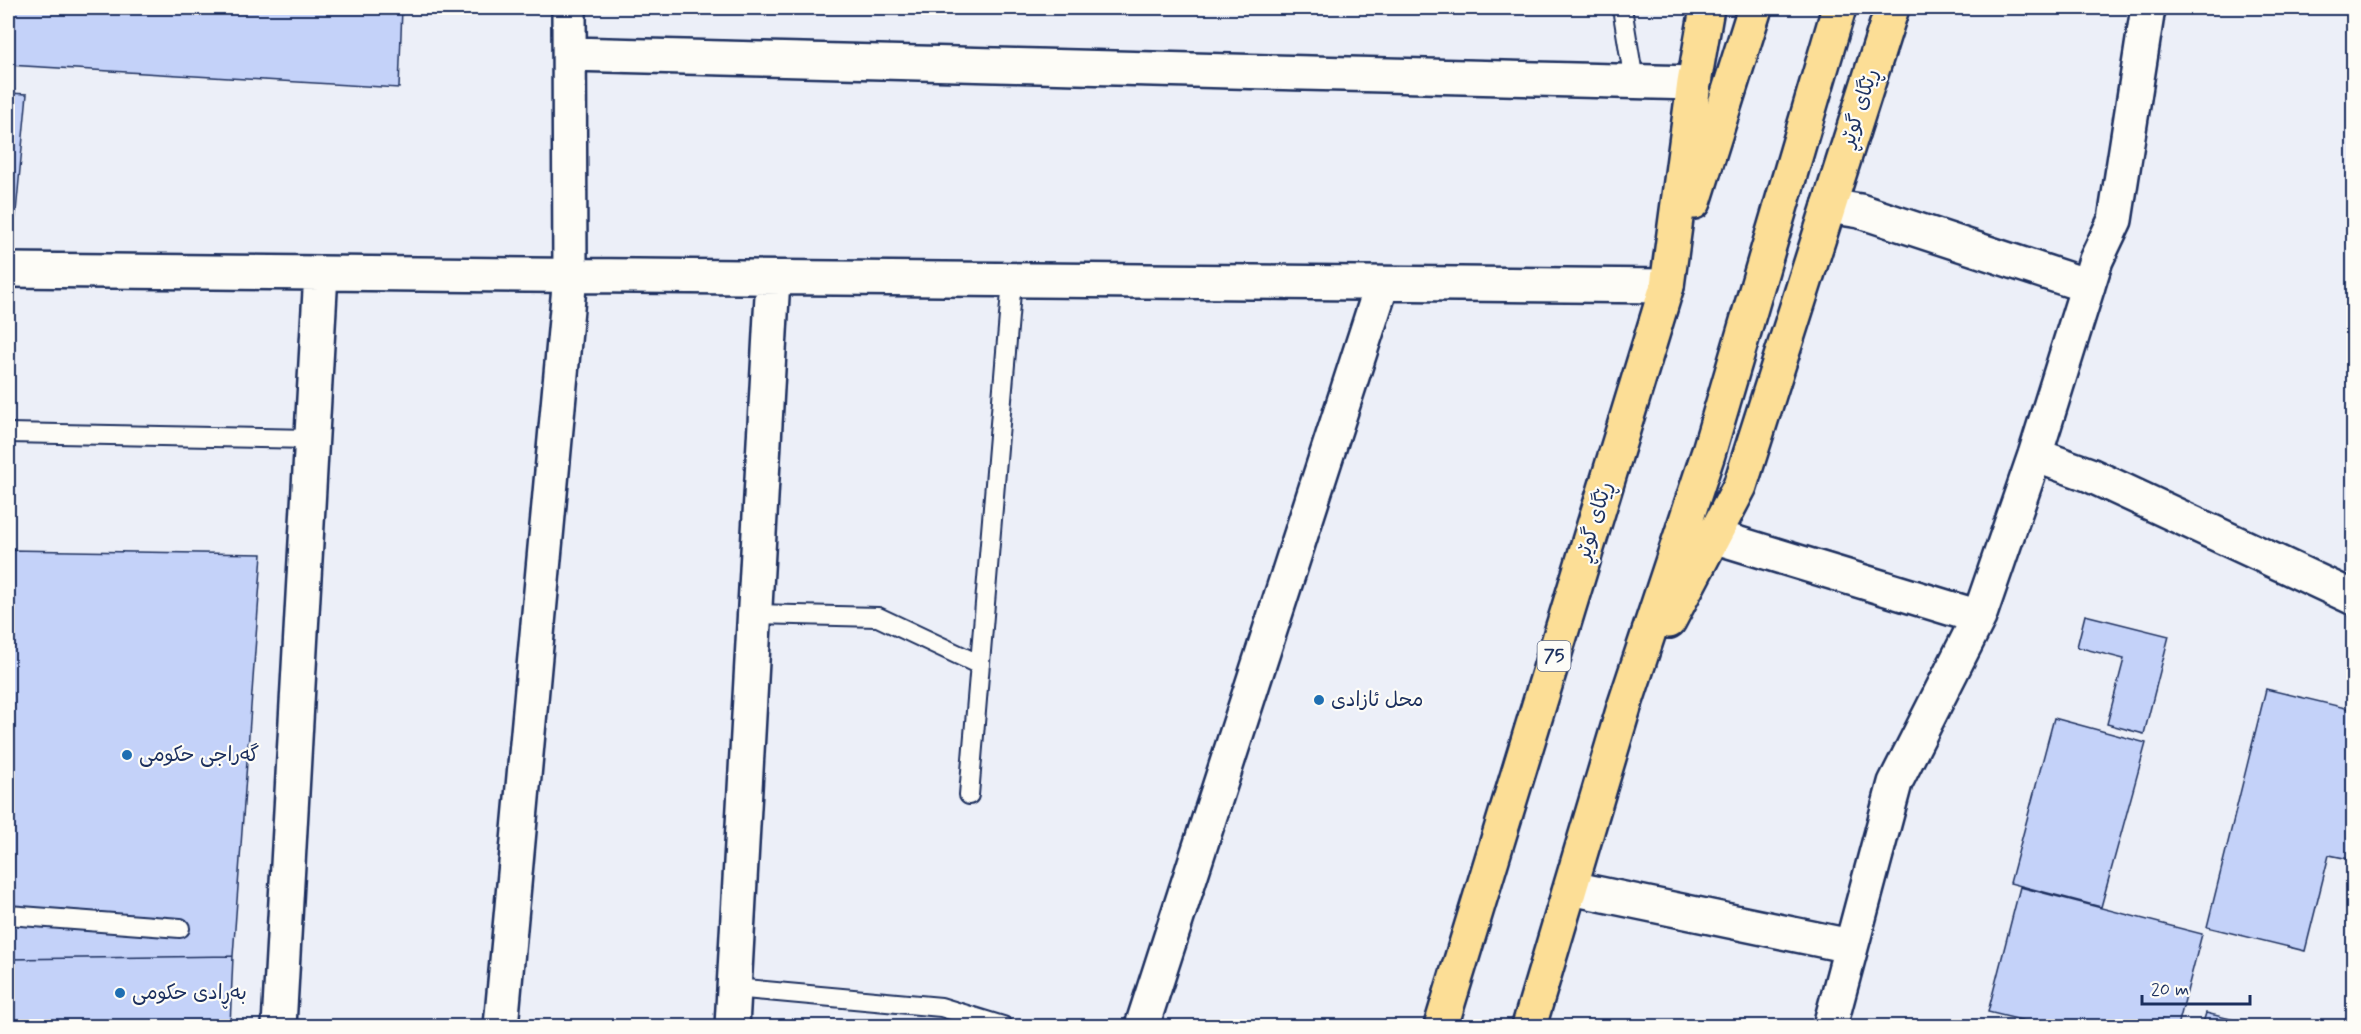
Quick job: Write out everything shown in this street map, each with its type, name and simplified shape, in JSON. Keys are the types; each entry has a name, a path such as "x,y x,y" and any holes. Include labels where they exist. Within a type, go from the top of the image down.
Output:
{"highway":[{"name":"ڕێگای گوێڕ","path":"1441,1026 1667,286 1694,83 1707,8"},
{"path":"1667,286 1755,8"},
{"name":"ڕێگای گوێڕ","path":"1530,1026 1624,707 1708,454 1839,8"},
{"name":"ڕێگای گوێڕ","path":"1624,707 1740,486 1892,8"}],"street":[{"path":"501,1026 570,276 569,8"},
{"path":"1830,1026 1895,783 1979,616 2035,455 2096,260 2115,220 2148,8"},
{"path":"570,54 1694,83"},
{"path":"1829,206 1860,211 2088,286"},
{"path":"8,270 1667,286"},
{"path":"279,1026 321,273"},
{"path":"732,1026 773,278"},
{"path":"1142,1026 1382,284"},
{"path":"2035,455 2090,475 2354,598"},
{"path":"1713,536 1979,616"},
{"path":"1571,888 1850,946"}],"lane":[{"path":"1622,8 1634,81"},
{"path":"969,795 1012,280"},
{"path":"8,433 312,439"},
{"path":"754,614 878,617 980,666"},
{"path":"8,915 180,928"},
{"path":"734,988 941,1007 1003,1026"}],"shaded area":[{"path":"8,8 2353,8 2353,1026 8,1026"}],"building":[{"path":"8,8 402,8 399,88 8,65"},
{"path":"8,93 27,94 15,223 8,223"},
{"name":"گەراجی حکومی","path":"8,550 262,554 233,956 8,959"},
{"path":"2085,615 2169,636 2144,734 2107,724 2124,659 2077,647"},
{"path":"2266,689 2354,710 2354,860 2329,855 2305,951 2207,927"},
{"path":"2054,718 2146,743 2101,907 2010,883"},
{"path":"2020,887 2202,934 2178,1026 2046,1026 1988,1012"},
{"name":"بەڕادی حکومی","path":"233,956 230,1026 8,1026 8,959"},
{"path":"2206,1013 2259,1026 2202,1026"}],"place":[{"name":"محل ئازادى","path":"1319,700"},
{"name":"گەراجی حکومی","path":"127,755"},
{"name":"بەڕادی حکومی","path":"120,993"}]}
